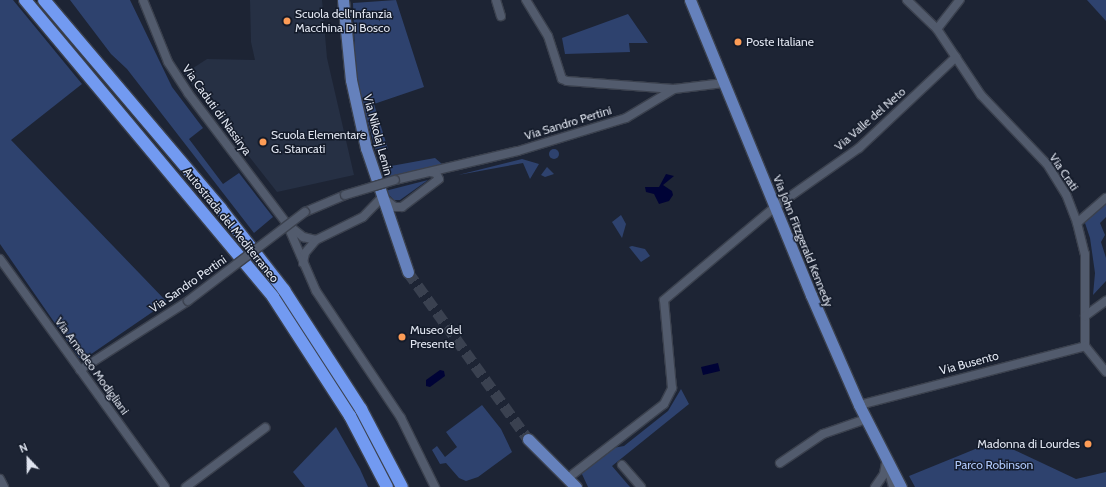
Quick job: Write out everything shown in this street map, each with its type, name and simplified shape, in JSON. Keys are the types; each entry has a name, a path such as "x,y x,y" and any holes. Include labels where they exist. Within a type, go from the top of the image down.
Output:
{"highway":[{"name":"Autostrada del Mediterraneo","path":"25,0 272,297 350,416 387,487"},
{"name":"Autostrada del Mediterraneo","path":"44,0 221,209 284,290 361,408 402,487"}],"main road":[{"name":"Via Nikolaj Lenin","path":"343,0 351,80 366,148 408,272"},
{"name":"Via John Fitzgerald Kennedy","path":"690,0 775,207 859,405 886,463 901,487"},
{"path":"528,439 576,487"}],"street":[{"name":"Via Caduti di Nassirya","path":"142,0 168,62 188,93 287,224 303,237 316,240"},
{"path":"496,0 501,16"},
{"path":"526,0 548,36 564,80 674,89 724,83"},
{"name":"Via Crati","path":"907,0 937,29 981,95 1047,164 1066,194 1077,223 1086,268 1085,346"},
{"path":"937,29 960,0"},
{"name":"Via Valle del Neto","path":"568,478 664,404 667,399 672,388 673,376 664,300 775,207 859,148 956,57"},
{"name":"Via Sandro Pertini","path":"80,370 188,301 305,212 345,195 395,180 518,151 626,118 674,89"},
{"name":"Via Sandro Pertini","path":"382,197 395,207 402,207 437,181 463,165"},
{"path":"429,172 438,174 437,181"},
{"path":"382,197 363,216 316,240 305,253 303,263 316,291 401,418 435,487"},
{"path":"1077,223 1106,198"},
{"name":"Via Caduti di Nassirya","path":"287,224 303,263"},
{"name":"Via Amedeo Modigliani","path":"0,259 164,487"},
{"path":"1085,316 1106,300"},
{"path":"1085,346 1106,372"},
{"name":"Via Busento","path":"859,405 1085,346"},
{"path":"780,463 823,434 866,419"},
{"path":"186,487 265,428"},
{"path":"875,487 884,474 886,463"},
{"path":"886,463 893,487"},
{"path":"622,465 641,487"},
{"path":"0,479 4,487"}],"shaded area":[{"path":"250,0 322,0 327,58 354,175 277,192 184,74 207,59 255,60 251,42"},
{"path":"666,174 674,176 663,185 672,191 673,195 669,201 659,204 654,194 646,192 645,187 659,187"},
{"path":"718,363 720,371 703,375 701,367"},
{"path":"440,370 444,371 445,376 430,387 426,386 426,380"}],"green space":[{"path":"0,0 13,0 82,84 11,140 167,302 84,359 79,358 0,244"},
{"path":"70,0 130,0 172,87 203,128 189,139 223,184 239,173 273,217 254,233 127,69 111,54"},
{"path":"396,0 424,87 374,104 388,149 376,151 356,80 353,3"},
{"path":"1087,0 1106,0 1106,21"},
{"path":"628,14 648,43 629,43 630,52 565,54 562,38"},
{"path":"552,149 556,149 558,150 558,158 552,159 549,156 549,152"},
{"path":"435,158 442,164 386,178 385,170 391,166"},
{"path":"522,159 539,164 530,179 523,163 458,175"},
{"path":"547,167 554,174 545,177 541,175"},
{"path":"428,180 400,200 394,200 385,191"},
{"path":"1106,204 1106,217 1100,223 1105,235 1101,242 1106,258 1106,281 1093,295 1095,273 1090,238 1084,220"},
{"path":"621,215 626,224 622,238 612,222"},
{"path":"632,246 645,249 650,256 641,262 629,247"},
{"path":"681,389 689,404 612,466 630,487 588,487 581,472 613,448 624,446 668,411"},
{"path":"482,405 501,429 512,452 478,477 466,481 459,478 446,463 440,464 432,450 437,446 445,457 457,447 446,432"},
{"path":"336,427 360,469 368,487 305,487 293,472"},
{"name":"Parco Robinson","path":"995,441 1076,479 1106,472 1106,487 915,487 909,476"}],"tunnel":[{"path":"408,272 528,439"}],"place":[{"name":"Scuola dell'Infanzia Macchina Di Bosco","path":"287,21"},
{"name":"Poste Italiane","path":"738,42"},
{"name":"Scuola Elementare G. Stancati","path":"263,142"},
{"name":"Museo del Presente","path":"402,337"},
{"name":"Madonna di Lourdes","path":"1088,444"}]}
